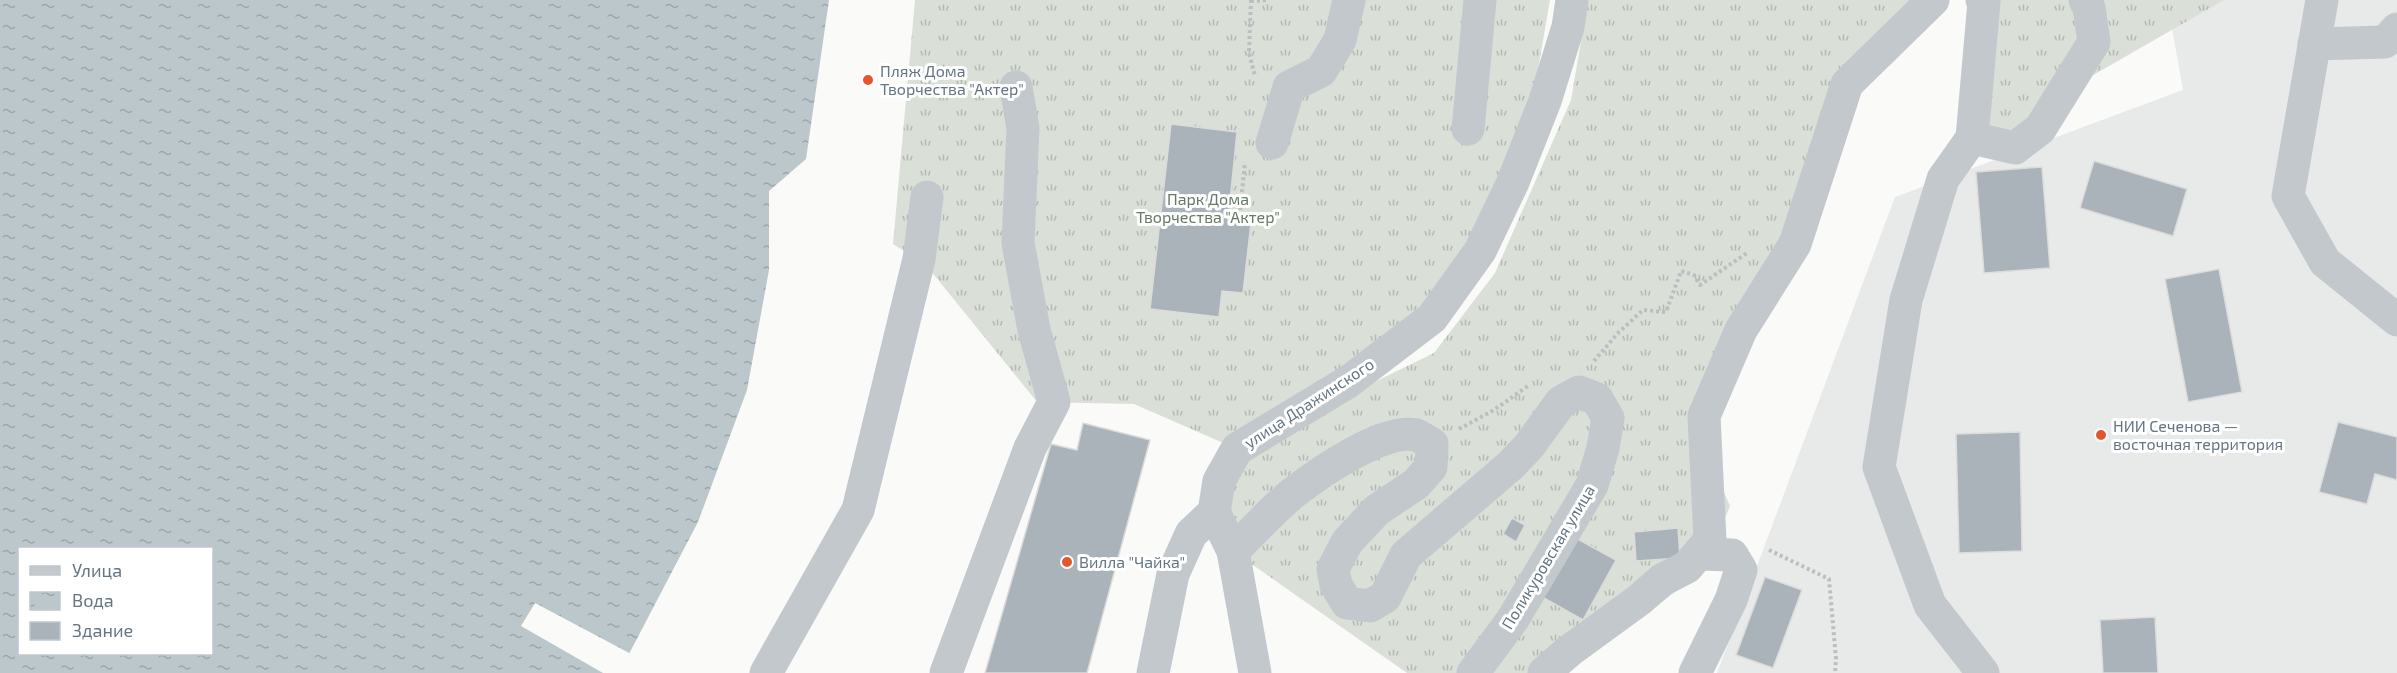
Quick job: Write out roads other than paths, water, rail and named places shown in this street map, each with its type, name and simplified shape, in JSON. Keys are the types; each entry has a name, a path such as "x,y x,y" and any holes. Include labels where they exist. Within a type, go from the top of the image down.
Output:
{"street":[{"path":"1272,143 1289,87 1321,71 1340,40 1349,0"},
{"path":"1468,129 1480,0"},
{"name":"улица Дражинского","path":"1153,673 1173,574 1191,534 1216,497 1237,449 1348,382 1432,318 1480,251 1513,183 1545,101 1568,27 1572,0"},
{"path":"1544,673 1569,651 1639,600 1662,580 1687,567 1710,540 1704,416 1741,330 1795,244 1847,84 1933,0"},
{"path":"1982,0 1984,2 1972,138 1943,179 1906,300 1879,467 1930,605 1983,673"},
{"path":"1972,138 2014,148 2040,129 2094,42 2089,8 2085,0"},
{"path":"2322,0 2288,196 2325,262 2397,320"},
{"path":"2314,44 2385,42 2397,29"},
{"path":"946,673 1030,448 1054,402 1034,330 1018,243 1023,128 1016,87"},
{"path":"766,673 858,510 919,259 927,197"},
{"name":"Поликуровская улица","path":"1233,551 1292,494 1332,466 1374,442 1400,435 1416,435 1432,444 1431,467 1416,484 1377,510 1347,542 1333,568 1336,585 1347,603 1370,606 1385,597 1406,555 1511,465 1529,446 1561,402 1579,393 1597,399 1608,418 1603,448 1592,485 1513,619 1473,673"},
{"path":"1216,497 1233,551 1255,673"},
{"path":"1695,673 1731,600 1740,570 1732,555 1698,554"}],"water":[{"path":"0,0 829,0 806,159 769,191 769,270 747,390 698,522 619,673 0,673"}],"place":[{"name":"Пляж Дома Творчества \"Актер\"","path":"868,80"},
{"name":"НИИ Сеченова — восточная территория","path":"2101,435"},
{"name":"Вилла \"Чайка\"","path":"1067,562"}],"park label":[{"name":"Парк Дома Творчества \"Актер\"","path":"1208,208"}]}
